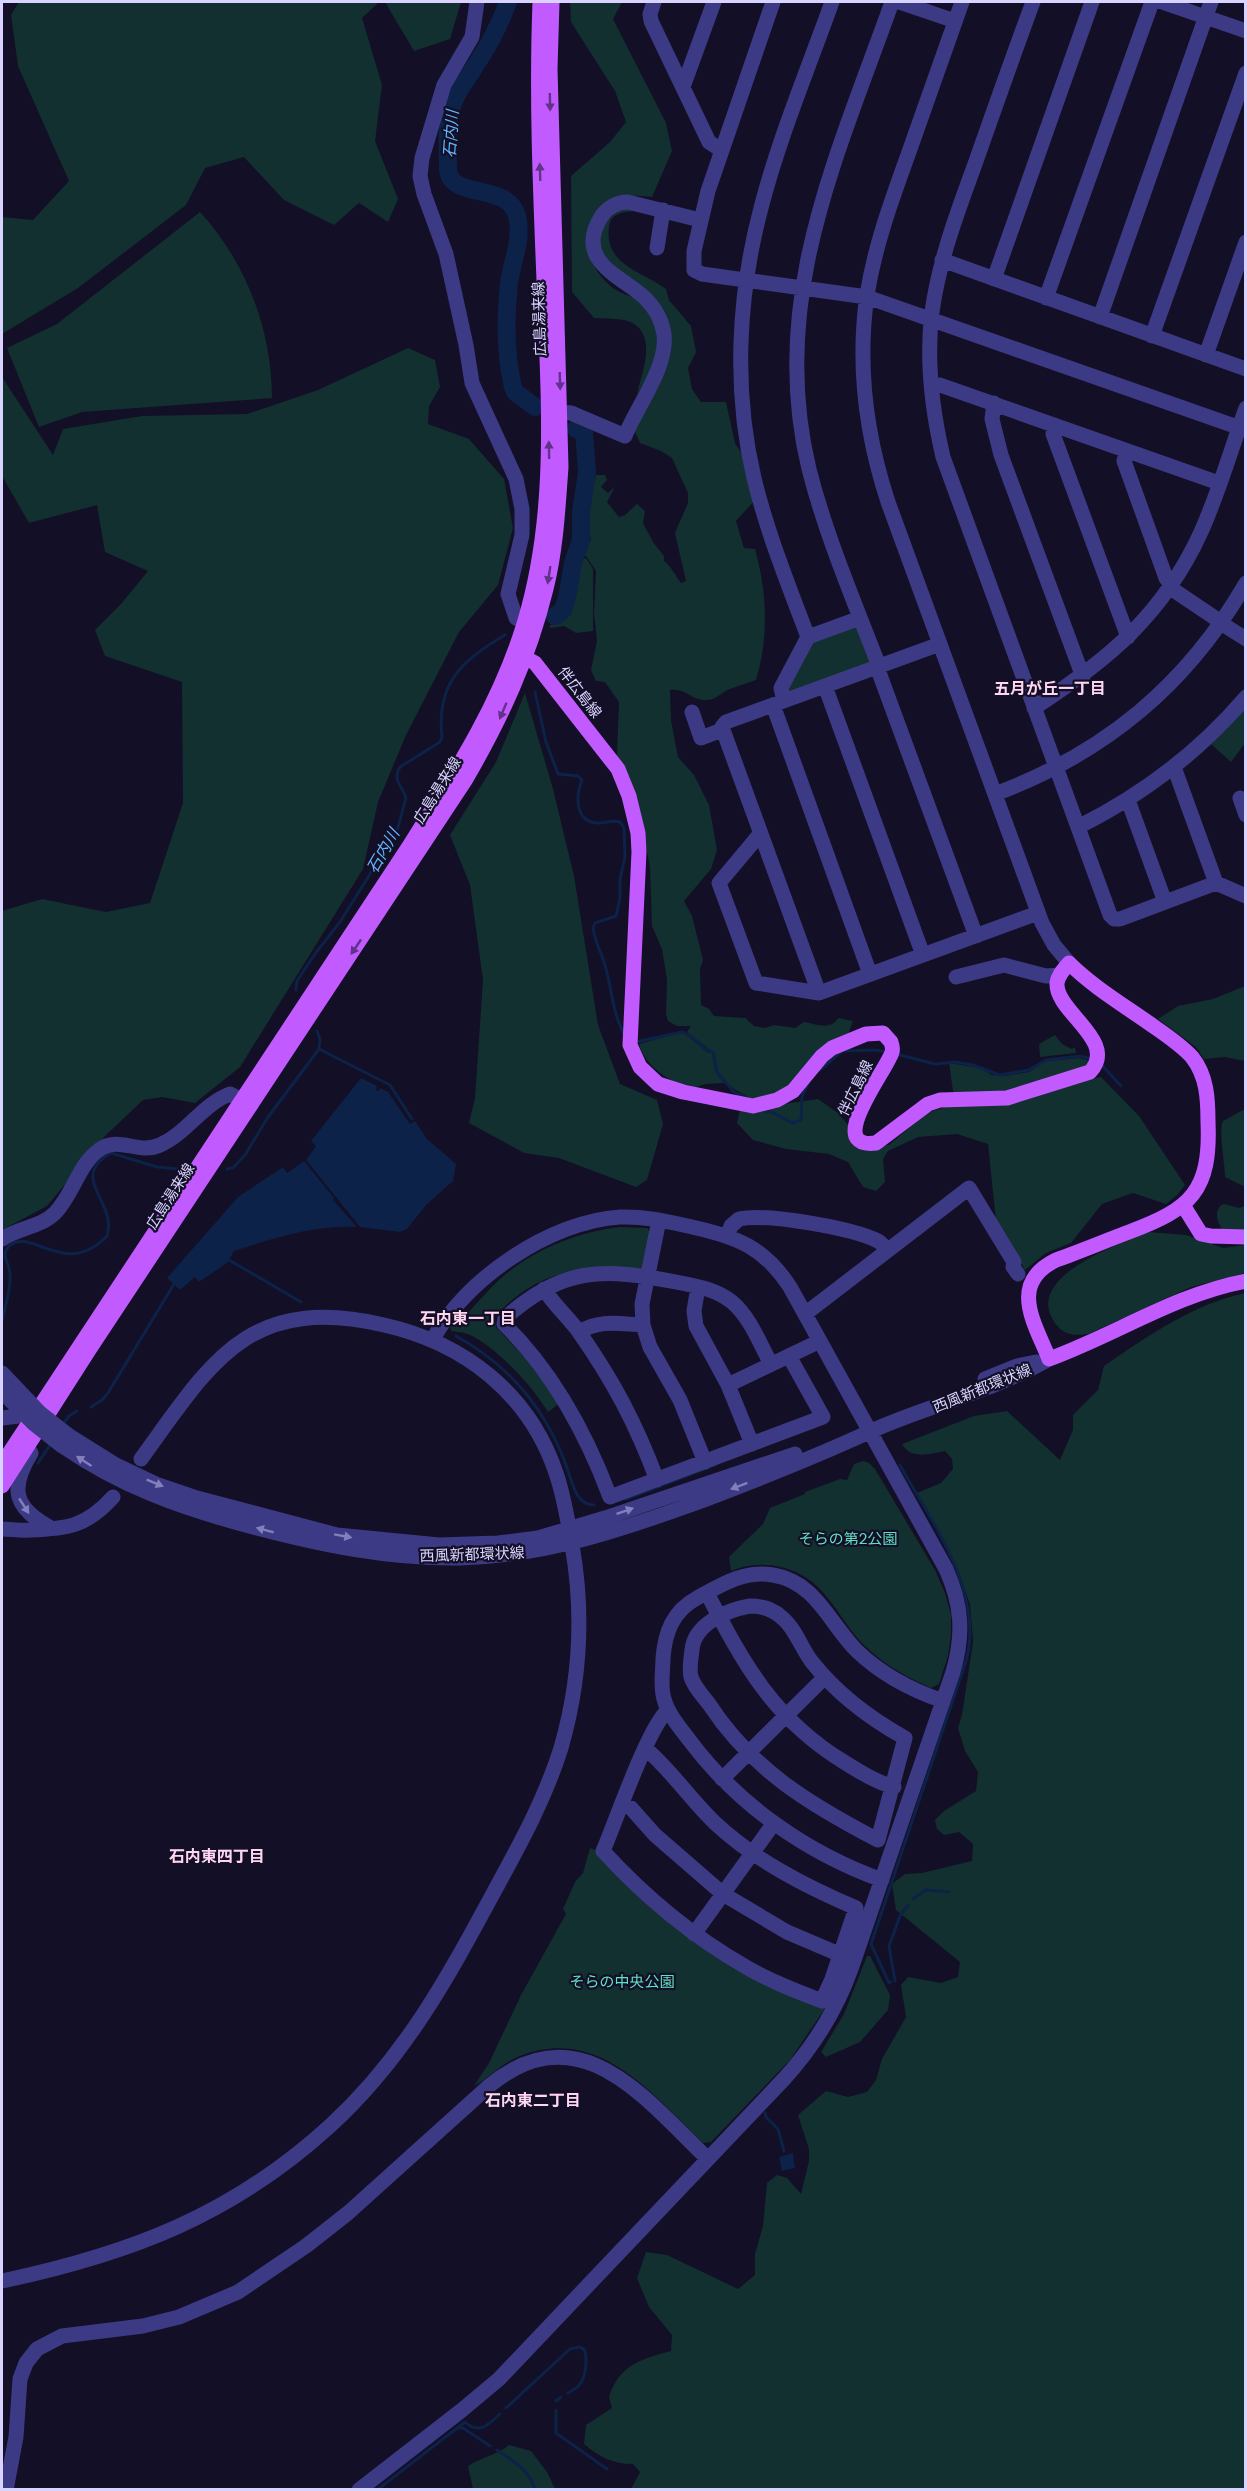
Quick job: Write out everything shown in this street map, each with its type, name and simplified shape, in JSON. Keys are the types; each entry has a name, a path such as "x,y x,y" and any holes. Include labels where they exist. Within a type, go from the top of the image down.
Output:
{"main road":[{"name":"広島湯来線","path":"530,624 545,528 550,469 538,139 540,2"},
{"name":"広島湯来線","path":"2,1486 472,745 520,655 530,624 546,588 557,524 561,467 561,412 552,200 550,69 552,2"},
{"name":"伴広島線","path":"520,655 535,663 611,759 624,779 639,852 630,1038 633,1056 644,1073 669,1088 753,1107 777,1100 793,1091 826,1053 866,1034 874,1032 886,1035 891,1042 892,1053 855,1123 857,1136 866,1143 876,1143 928,1104 940,1100 1007,1098 1090,1072 1096,1061 1096,1046 1059,994 1058,980 1064,969"},
{"path":"1064,969 1178,1045 1191,1057 1201,1072 1207,1099 1208,1154 1201,1182 1183,1205 1152,1224 1056,1260 1042,1270 1031,1288 1029,1308 1031,1320 1049,1359 1107,1336 1188,1297 1245,1281"},
{"name":"広島湯来線","path":"2,1464 38,1406 246,1102"},
{"path":"1183,1205 1198,1231 1204,1235 1245,1237"}],"street":[{"path":"477,2 472,37 444,85 422,158 420,176 423,194 451,275 472,383 516,479 522,508 522,535 508,594 516,618 530,624"},
{"path":"654,2 650,14 651,21 709,142 721,150"},
{"path":"684,87 714,2"},
{"path":"773,2 721,150 700,220 693,270 702,274 867,297 1242,429"},
{"path":"808,637 769,532 748,450 741,324 753,239 769,179 832,2"},
{"path":"892,2 817,215 802,288 798,325 798,390 809,466 820,509 976,936"},
{"path":"899,2 955,21"},
{"path":"956,977 996,965 1014,967 1046,976 1064,969 1038,913 888,502 874,452 864,381 867,297 885,219 962,2"},
{"path":"1033,2 942,260 931,320 931,384 939,442 948,474 1112,918 1120,919 1216,884 1245,896"},
{"path":"994,279 1092,2"},
{"path":"1046,298 1152,2"},
{"path":"1162,2 1245,31"},
{"path":"1100,317 1211,2"},
{"path":"1152,336 1245,73"},
{"path":"561,412 571,413 625,436 662,360 664,336 659,318 650,303 613,276 600,262 594,236 596,226 605,212 616,204 632,202 700,220"},
{"path":"657,248 663,210"},
{"path":"1206,355 1245,242"},
{"path":"942,260 1245,369"},
{"path":"931,384 940,384 1219,483"},
{"path":"994,404 992,419 1002,455 1083,677"},
{"path":"1034,708 1083,677 1128,637 1171,587 1202,530 1242,429 1245,408"},
{"path":"1055,425 1053,434 1128,637"},
{"path":"1127,451 1124,460 1171,587 1245,639"},
{"path":"995,794 1056,768 1111,734 1162,692 1202,649 1245,583"},
{"path":"860,618 808,637 781,688 778,703 870,974"},
{"path":"692,712 701,738 722,730 726,722 940,644"},
{"path":"825,686 923,955"},
{"path":"1078,827 1128,800 1174,767 1212,734 1245,697"},
{"path":"722,730 819,993"},
{"path":"1174,767 1216,884"},
{"path":"1240,798 1245,815"},
{"path":"1128,800 1165,902"},
{"path":"760,834 719,883 756,983 819,993 1038,913"},
{"path":"2,1239 46,1220 55,1213 69,1196 91,1156 103,1148 119,1143 147,1149 160,1145 187,1127 222,1097 230,1094 246,1102"},
{"path":"806,1314 969,1188 1014,1262 1013,1267 1018,1274"},
{"path":"359,2490 485,2391 797,2065 825,2026 847,1982 943,1701 960,1641 959,1603 946,1569 806,1314 771,1262 748,1245 727,1236 658,1220 627,1217 596,1221 522,1250 499,1265 478,1284 440,1326 432,1339"},
{"path":"727,1236 731,1226 739,1219 767,1218 836,1228 880,1242 887,1251"},
{"path":"658,1220 642,1304 643,1325 650,1347 680,1400 705,1462"},
{"path":"771,1364 738,1307 724,1296 698,1287 622,1272 600,1273 568,1279 544,1289 519,1305 505,1318 504,1324 542,1368 580,1427 610,1497 823,1417 789,1356"},
{"path":"698,1287 694,1311 696,1326 728,1385 752,1444"},
{"path":"544,1289 579,1332 628,1409 657,1480"},
{"path":"2,2281 118,2252 165,2233 223,2204 275,2171 318,2136 357,2099 403,2045 443,1985 539,1807 555,1764 570,1712 577,1662 578,1598 563,1496 552,1462 526,1414 489,1373 465,1356 432,1339 396,1327 344,1317 302,1318 269,1326 241,1340 212,1365 141,1459"},
{"path":"579,1332 592,1325 607,1322 643,1325"},
{"path":"728,1385 820,1341"},
{"name":"西風新都環状線","path":"2,1392 33,1423 64,1440 156,1484 197,1498 337,1535 458,1545 570,1535 635,1525 714,1496 1017,1366 1049,1359"},
{"name":"西風新都環状線","path":"2,1373 64,1440 113,1478 153,1497 195,1511 294,1538 383,1554 459,1558 521,1553 570,1535"},
{"path":"51,1528 24,1509 17,1494 17,1484 24,1465 53,1416 70,1379"},
{"path":"2,1418 19,1416 38,1406"},
{"path":"2,1529 68,1528 86,1521 113,1497"},
{"path":"882,1880 850,1867 774,1823 722,1779 696,1749 668,1710 663,1693 664,1645 668,1629 676,1615 685,1606 745,1575 763,1574 788,1578 814,1595 847,1641 870,1662 903,1685 943,1701"},
{"path":"707,1593 764,1693 786,1716 834,1756 884,1784 894,1787"},
{"path":"750,1606 773,1611 788,1624 805,1652 825,1677 861,1711 905,1738 894,1787 878,1840 799,1796 748,1752 715,1714 691,1676 693,1645 701,1628 720,1618 750,1606"},
{"path":"722,1779 825,1677"},
{"path":"646,1749 709,1817 752,1853 799,1882 856,1908 841,1955 822,2001 748,1968 694,1934 662,1909 603,1851 646,1749 661,1716 668,1710"},
{"path":"623,1805 631,1808 655,1835 723,1894 787,1932 841,1955"},
{"path":"694,1934 774,1823"},
{"path":"6,2490 16,2437 20,2379 26,2363 38,2349 62,2336 143,2326 179,2317 213,2305 244,2289 348,2213 489,2086 518,2067 536,2061 562,2058 576,2059 601,2066 634,2088 708,2159"}],"green space":[{"path":"19,2 379,2 362,18 382,85 375,141 398,199 388,222 359,203 334,225 284,200 244,157 205,168 186,205 78,288 2,334 2,217 33,220 69,181 18,66 11,15"},
{"path":"385,2 461,2 450,39 414,51"},
{"path":"570,2 622,2 613,19 666,123 672,151 652,197 630,196 611,202 589,241 591,259 603,279 614,289 640,302 649,313 656,330 656,356 637,394 645,364 646,343 643,334 628,321 594,318 572,292 571,176 610,142 626,122 615,91 571,22"},
{"path":"623,206 635,211 618,214 610,222 609,240 613,250 627,266 666,289 669,300 691,326 696,352 688,368 692,389 701,402 726,402 735,443 743,456 754,501 736,521 744,548 755,549 764,598 765,631 756,680 708,700 670,690 671,720 678,757 694,775 709,805 717,850 711,869 684,901 692,916 703,960 700,969 701,1005 709,1009 714,1016 745,1018 754,1026 765,1028 774,1025 795,1028 804,1022 827,1026 838,1018 853,1021 849,1032 856,1034 793,1084 756,1103 730,1086 721,1077 717,1070 714,1053 687,1032 691,1026 677,1026 668,1021 666,1014 667,980 662,949 652,926 650,868 642,822 630,779 617,755 619,702 605,682 596,681 591,670 597,641 594,614 596,571 583,555 587,541 591,541 589,516 596,475 605,475 607,480 601,487 608,493 615,487 607,502 619,517 625,515 637,504 645,511 643,523 664,556 664,561 681,583 686,581 675,533 688,503 688,493 672,458 640,443 635,432 669,349 638,287 599,251 601,226"},
{"path":"200,212 231,253 253,298 267,347 272,398 82,412 39,427 7,348 57,324"},
{"path":"408,348 435,360 440,387 429,406 428,424 469,439 504,479 513,528 498,585 459,632 406,735 378,802 363,869 240,1067 195,1103 162,1097 143,1100 105,1136 47,1206 2,1230 2,911 42,899 106,912 150,903 183,803 182,682 105,656 95,630 121,604 148,571 105,552 97,505 29,523 2,476 2,377 53,455 63,429 142,416 247,414 318,390"},
{"path":"586,558 593,569 593,631 576,633 564,626 550,628 550,625 560,622 567,616 574,599 579,568 583,559"},
{"path":"856,624 873,661 792,693 787,690 809,644"},
{"path":"525,693 553,789 574,876 598,1025 620,1084 657,1100 663,1124 647,1180 636,1187 559,1158 524,1153 469,1123 475,1098 483,980 470,885 450,835 496,762"},
{"path":"1245,708 1245,743 1231,762 1211,744"},
{"path":"1245,986 1245,1061 1225,1057 1204,1059 1196,1047 1158,1019 1178,1006 1213,999"},
{"path":"684,1033 707,1052 712,1053 715,1070 724,1083 705,1084 693,1088 677,1083 653,1067 639,1044"},
{"path":"1055,1035 1062,1044 1072,1049 1075,1047 1076,1053 1040,1057 1039,1044"},
{"path":"1079,1058 1091,1061 1091,1064 1011,1094 957,1095 953,1091 949,1063 981,1068 992,1075 1004,1076 1029,1072 1046,1061"},
{"path":"1101,1077 1139,1116 1185,1185 1166,1204 1133,1193 1102,1204 1071,1243 1046,1253 1025,1270 996,1221 988,1144 957,1134 918,1137 888,1151 883,1159 885,1182 876,1191 863,1187 848,1162 829,1154 786,1149 753,1140 737,1123 740,1110 818,1099 838,1113 867,1148 889,1145 927,1113 954,1104"},
{"path":"1245,1109 1245,1187 1225,1177 1221,1131 1223,1121"},
{"path":"1224,1204 1239,1208 1245,1206 1245,1231 1223,1231 1217,1216 1218,1209"},
{"path":"620,1227 647,1228 651,1233 645,1266 639,1271 596,1270 561,1274 529,1288 495,1316 496,1327 524,1357 560,1403 548,1412 523,1379 502,1358 479,1340 468,1334 451,1331 450,1327 468,1313 500,1279 526,1259 571,1238"},
{"path":"1148,1232 1186,1235 1223,1248 1245,1245 1245,1273 1191,1287 1088,1334 1070,1334 1058,1327 1048,1306 1051,1291 1062,1277 1097,1254"},
{"path":"1245,1293 1245,2489 631,2489 640,2472 633,2464 607,2459 584,2444 586,2425 612,2408 609,2397 613,2386 625,2370 650,2357 671,2351 672,2335 649,2307 637,2278 646,2252 667,2255 738,2289 755,2275 755,2254 763,2226 767,2183 777,2175 787,2178 801,2194 809,2161 809,2149 798,2115 826,2091 848,2097 867,2092 876,2080 882,2059 906,2017 901,1985 908,1977 941,1983 958,1977 960,1962 896,1910 892,1884 905,1874 922,1873 972,1861 973,1844 959,1832 944,1835 937,1829 935,1820 944,1811 976,1791 978,1772 965,1751 958,1728 973,1642 970,1604 952,1557 917,1493 941,1483 953,1469 952,1459 945,1451 916,1454 910,1452 902,1444 974,1416 1007,1411 1060,1460 1073,1430 1073,1415 1098,1390 1104,1366 1154,1332 1189,1313"},
{"name":"そらの第2公園","path":"863,1461 875,1469 935,1570 945,1593 951,1615 948,1656 939,1684 931,1688 896,1670 872,1653 854,1634 826,1596 807,1578 783,1567 770,1565 744,1567 731,1571 729,1557 763,1524 770,1508 840,1479 847,1480 854,1464"},
{"name":"そらの中央公園","path":"590,1848 598,1851 659,1911 826,2007 790,2060 711,2142 703,2143 664,2104 622,2070 599,2057 575,2050 548,2049 520,2056 474,2086 489,2063 521,1995 566,1914 563,1909 575,1882 583,1873"},
{"path":"867,1956 870,1956 890,1995 888,2010 860,2042 826,2057 821,2052 844,2014"},
{"path":"509,2445 531,2451 547,2472 555,2489 473,2489 468,2466"}],"water":[{"path":"361,1078 377,1086 376,1090 379,1091 380,1088 388,1092 410,1124 415,1121 427,1139 456,1164 453,1181 427,1204 407,1229 400,1232 360,1227 306,1160 316,1146 311,1141"},
{"path":"304,1161 334,1198 333,1200 357,1227 310,1230 234,1251 227,1263 199,1282 195,1277 180,1290 167,1278 238,1197 283,1167 287,1173"},
{"path":"793,2153 795,2168 782,2171 779,2157"}],"waterway":[{"name":"石内川","path":"508,2 489,43 453,104 449,117 448,169 451,179 458,185 503,199 512,205 517,216 519,233 510,275 506,322 507,348 515,392 535,407"},
{"name":"石内川","path":"555,616 563,610 573,563 581,540 581,512 587,472 584,432 576,429"},
{"name":"石内川","path":"296,990 297,981 340,922 397,831 406,798 397,779 400,767 440,742 443,702 455,675 476,654 505,635"},
{"path":"535,692 546,742 558,774 578,776 582,780 578,800 584,818 600,823 617,821 624,828 625,857 616,916 595,923 593,928 605,964 617,1018 624,1034"},
{"name":"石内川","path":"227,1169 233,1168 245,1155 268,1117 319,1049 320,1039 317,1031"},
{"path":"636,1042 682,1032 690,1036 704,1048 713,1052 718,1074 734,1092 746,1098"},
{"path":"319,1049 390,1085 412,1119"},
{"path":"820,1070 842,1051 886,1052"},
{"path":"896,1054 935,1064 955,1062 973,1065 1000,1075 1029,1070 1046,1060 1080,1056 1092,1059"},
{"path":"1100,1063 1121,1086"},
{"path":"761,1110 774,1113 792,1123 801,1120 802,1096 808,1084"},
{"name":"石内川","path":"2,1321 10,1286 10,1271 5,1256 9,1246 18,1242 28,1242 63,1253 77,1253 92,1248 107,1236 109,1223 93,1181 93,1172 99,1163 111,1153 157,1167 178,1169"},
{"path":"229,1260 301,1302"},
{"path":"91,1407 108,1393 174,1284"},
{"path":"456,1336 496,1363 528,1396 553,1435 576,1493 585,1503 594,1505"},
{"path":"63,1424 77,1411"},
{"path":"38,1463 52,1442"},
{"path":"626,1499 715,1465"},
{"path":"891,1982 889,1983 871,1944 966,1661 970,1635 968,1610 962,1584 952,1559 900,1465"},
{"path":"913,1899 926,1890 949,1892"},
{"path":"895,1981 889,1946 900,1916 908,1905"},
{"path":"765,2113 778,2129 784,2151"},
{"path":"506,2408 570,2349 579,2347 585,2352 585,2372 579,2385 568,2393"},
{"path":"556,2401 561,2397"},
{"path":"556,2410 556,2433 607,2469"},
{"path":"377,2490 465,2422 479,2428 487,2425 500,2414"},
{"path":"458,2428 463,2428 490,2446"},
{"path":"497,2450 525,2471 535,2490"}],"district":[{"name":"五月が丘一丁目","path":"1050,688"},
{"name":"石内東一丁目","path":"468,1318"},
{"name":"石内東四丁目","path":"217,1856"},
{"name":"石内東二丁目","path":"533,2100"}]}
